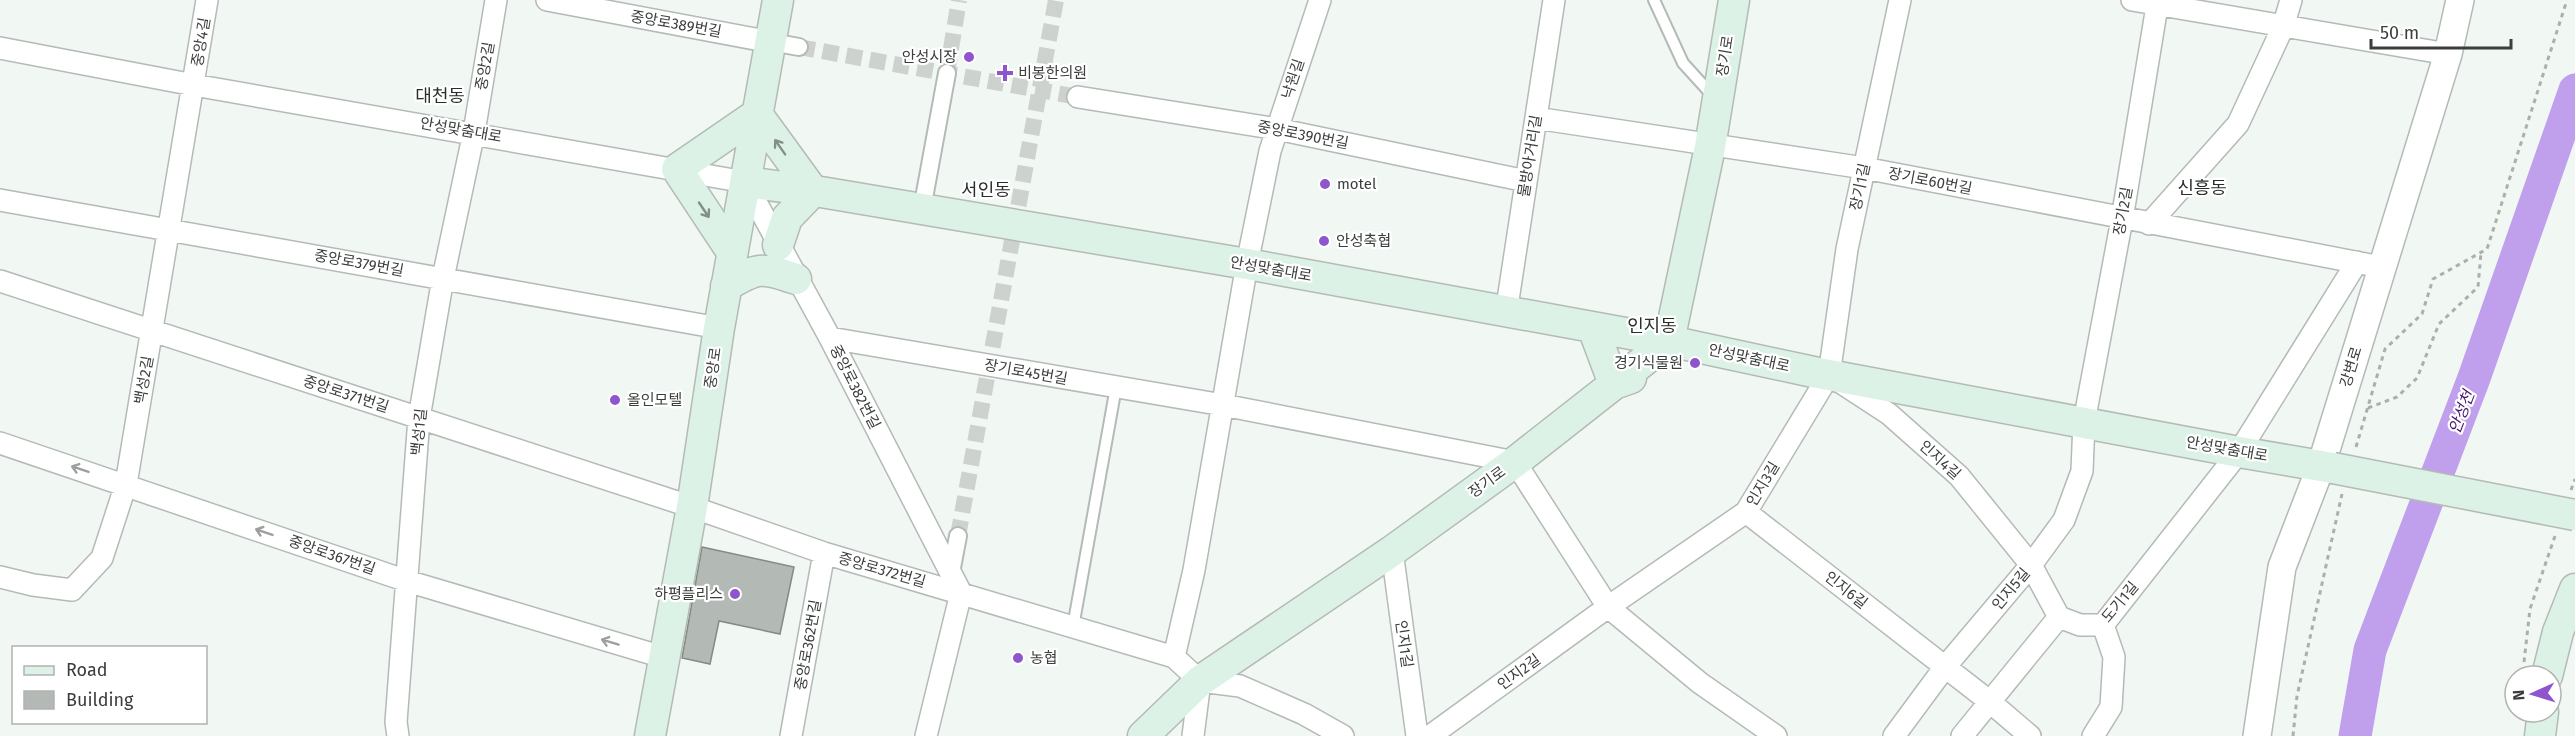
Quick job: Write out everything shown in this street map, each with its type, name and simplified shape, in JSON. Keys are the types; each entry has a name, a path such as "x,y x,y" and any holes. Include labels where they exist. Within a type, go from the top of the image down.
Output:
{"main road":[{"name":"중앙로","path":"650,736 692,507 719,328 757,114 785,44 778,0"},
{"name":"장기로","path":"1143,736 1200,681 1392,551 1515,462 1669,341 1710,147 1734,0"},
{"path":"732,252 676,169 757,114 813,191 787,218 778,245"},
{"name":"안성맞춤대로","path":"745,182 813,191 1247,264 1669,341 1829,375 2338,469 2566,516"},
{"path":"726,286 749,272 764,269 796,279"},
{"path":"1593,328 1614,384 1714,350 1679,295"},
{"path":"2539,664 2558,632 2575,589"}],"street":[{"name":"중앙4길","path":"194,84 207,0"},
{"name":"중앙2길","path":"474,132 496,0"},
{"name":"중앙로389번길","path":"547,0 625,7 785,44"},
{"name":"낙원길","path":"1247,264 1270,151 1320,0"},
{"name":"물방아거리길","path":"1506,313 1554,0"},
{"name":"장기1길","path":"1829,375 1847,249 1900,0"},
{"path":"2132,0 2158,2 2283,27 2448,54"},
{"path":"2149,224 2238,124 2283,27 2291,0"},
{"name":"강변로","path":"2257,736 2282,567 2338,469 2369,264 2448,54 2460,0"},
{"name":"장기2길","path":"2084,422 2122,219 2158,2"},
{"name":"안성맞춤대로","path":"0,48 745,182"},
{"path":"922,209 947,73"},
{"name":"백성2길","path":"0,577 33,585 72,590 102,558 126,484 194,84"},
{"name":"중앙로390번길","path":"1078,97 1277,129 1526,181"},
{"path":"1536,118 1710,147"},
{"name":"백성1길","path":"398,736 396,723 419,418 443,278 474,132"},
{"name":"장기로60번길","path":"1710,147 1864,168 2122,219 2369,264"},
{"name":"중앙로382번길","path":"745,182 830,338 961,593"},
{"name":"중앙로379번길","path":"0,200 719,328"},
{"path":"1174,657 1194,570 1247,264"},
{"path":"2238,452 2369,264"},
{"name":"중앙로371번길","path":"0,281 692,507"},
{"name":"장기로45번길","path":"830,338 1223,405 1515,462"},
{"name":"인지3길","path":"1608,607 1746,512 1829,375"},
{"name":"인지4길","path":"1829,375 1889,414 1959,476 2031,565 2059,617"},
{"name":"인지5길","path":"1894,736 1945,667 2031,565 2064,520 2082,471 2084,422"},
{"name":"중앙로367번길","path":"0,443 407,581 666,658"},
{"name":"도기1길","path":"2059,617 2080,625 2103,625 2238,452"},
{"path":"1515,462 1608,607 1700,683 1776,736"},
{"name":"중앙로372번길","path":"692,507 824,553 1174,657 1200,681"},
{"name":"인지6길","path":"1746,512 1989,701 2030,736"},
{"path":"951,573 958,536"},
{"name":"인지1길","path":"1392,551 1417,736"},
{"name":"중앙로362번길","path":"791,736 824,553"},
{"path":"926,736 961,593"},
{"name":"인지2길","path":"1430,736 1608,607"},
{"path":"1962,736 2059,617"},
{"path":"2093,736 2111,707 2114,657 2103,625"},
{"path":"1193,736 1200,681 1240,686 1304,714 1343,736"}],"lane":[{"path":"1654,0 1683,63 1718,101"},
{"path":"1073,627 1116,387"}],"path":[{"path":"2293,736 2297,696 2338,469 2368,408 2385,349 2422,314 2433,279 2487,249 2567,0"},
{"path":"2368,408 2397,397 2417,378 2439,324 2478,287 2481,253"},
{"path":"2535,664 2530,609 2566,516 2575,479"}],"building":[{"name":"하평플리스","path":"702,547 794,567 780,634 719,621 710,664 682,658"}],"waterway":[{"name":"안성천","path":"2355,736 2370,650 2474,378 2575,90"}],"tunnel":[{"path":"947,73 959,0"},
{"path":"958,536 1056,0"},
{"path":"799,47 1078,97"}],"place":[{"name":"안성시장","path":"969,57"},
{"name":"비봉한의원","path":"1005,73"},
{"name":"motel","path":"1325,184"},
{"name":"안성축협","path":"1324,241"},
{"name":"경기식물원","path":"1695,363"},
{"name":"올인모텔","path":"615,400"},
{"name":"하평플리스","path":"735,594"},
{"name":"농협","path":"1018,658"}],"district":[{"name":"대천동","path":"440,96"},
{"name":"신흥동","path":"2202,188"},
{"name":"서인동","path":"986,190"},
{"name":"인지동","path":"1652,326"}]}
